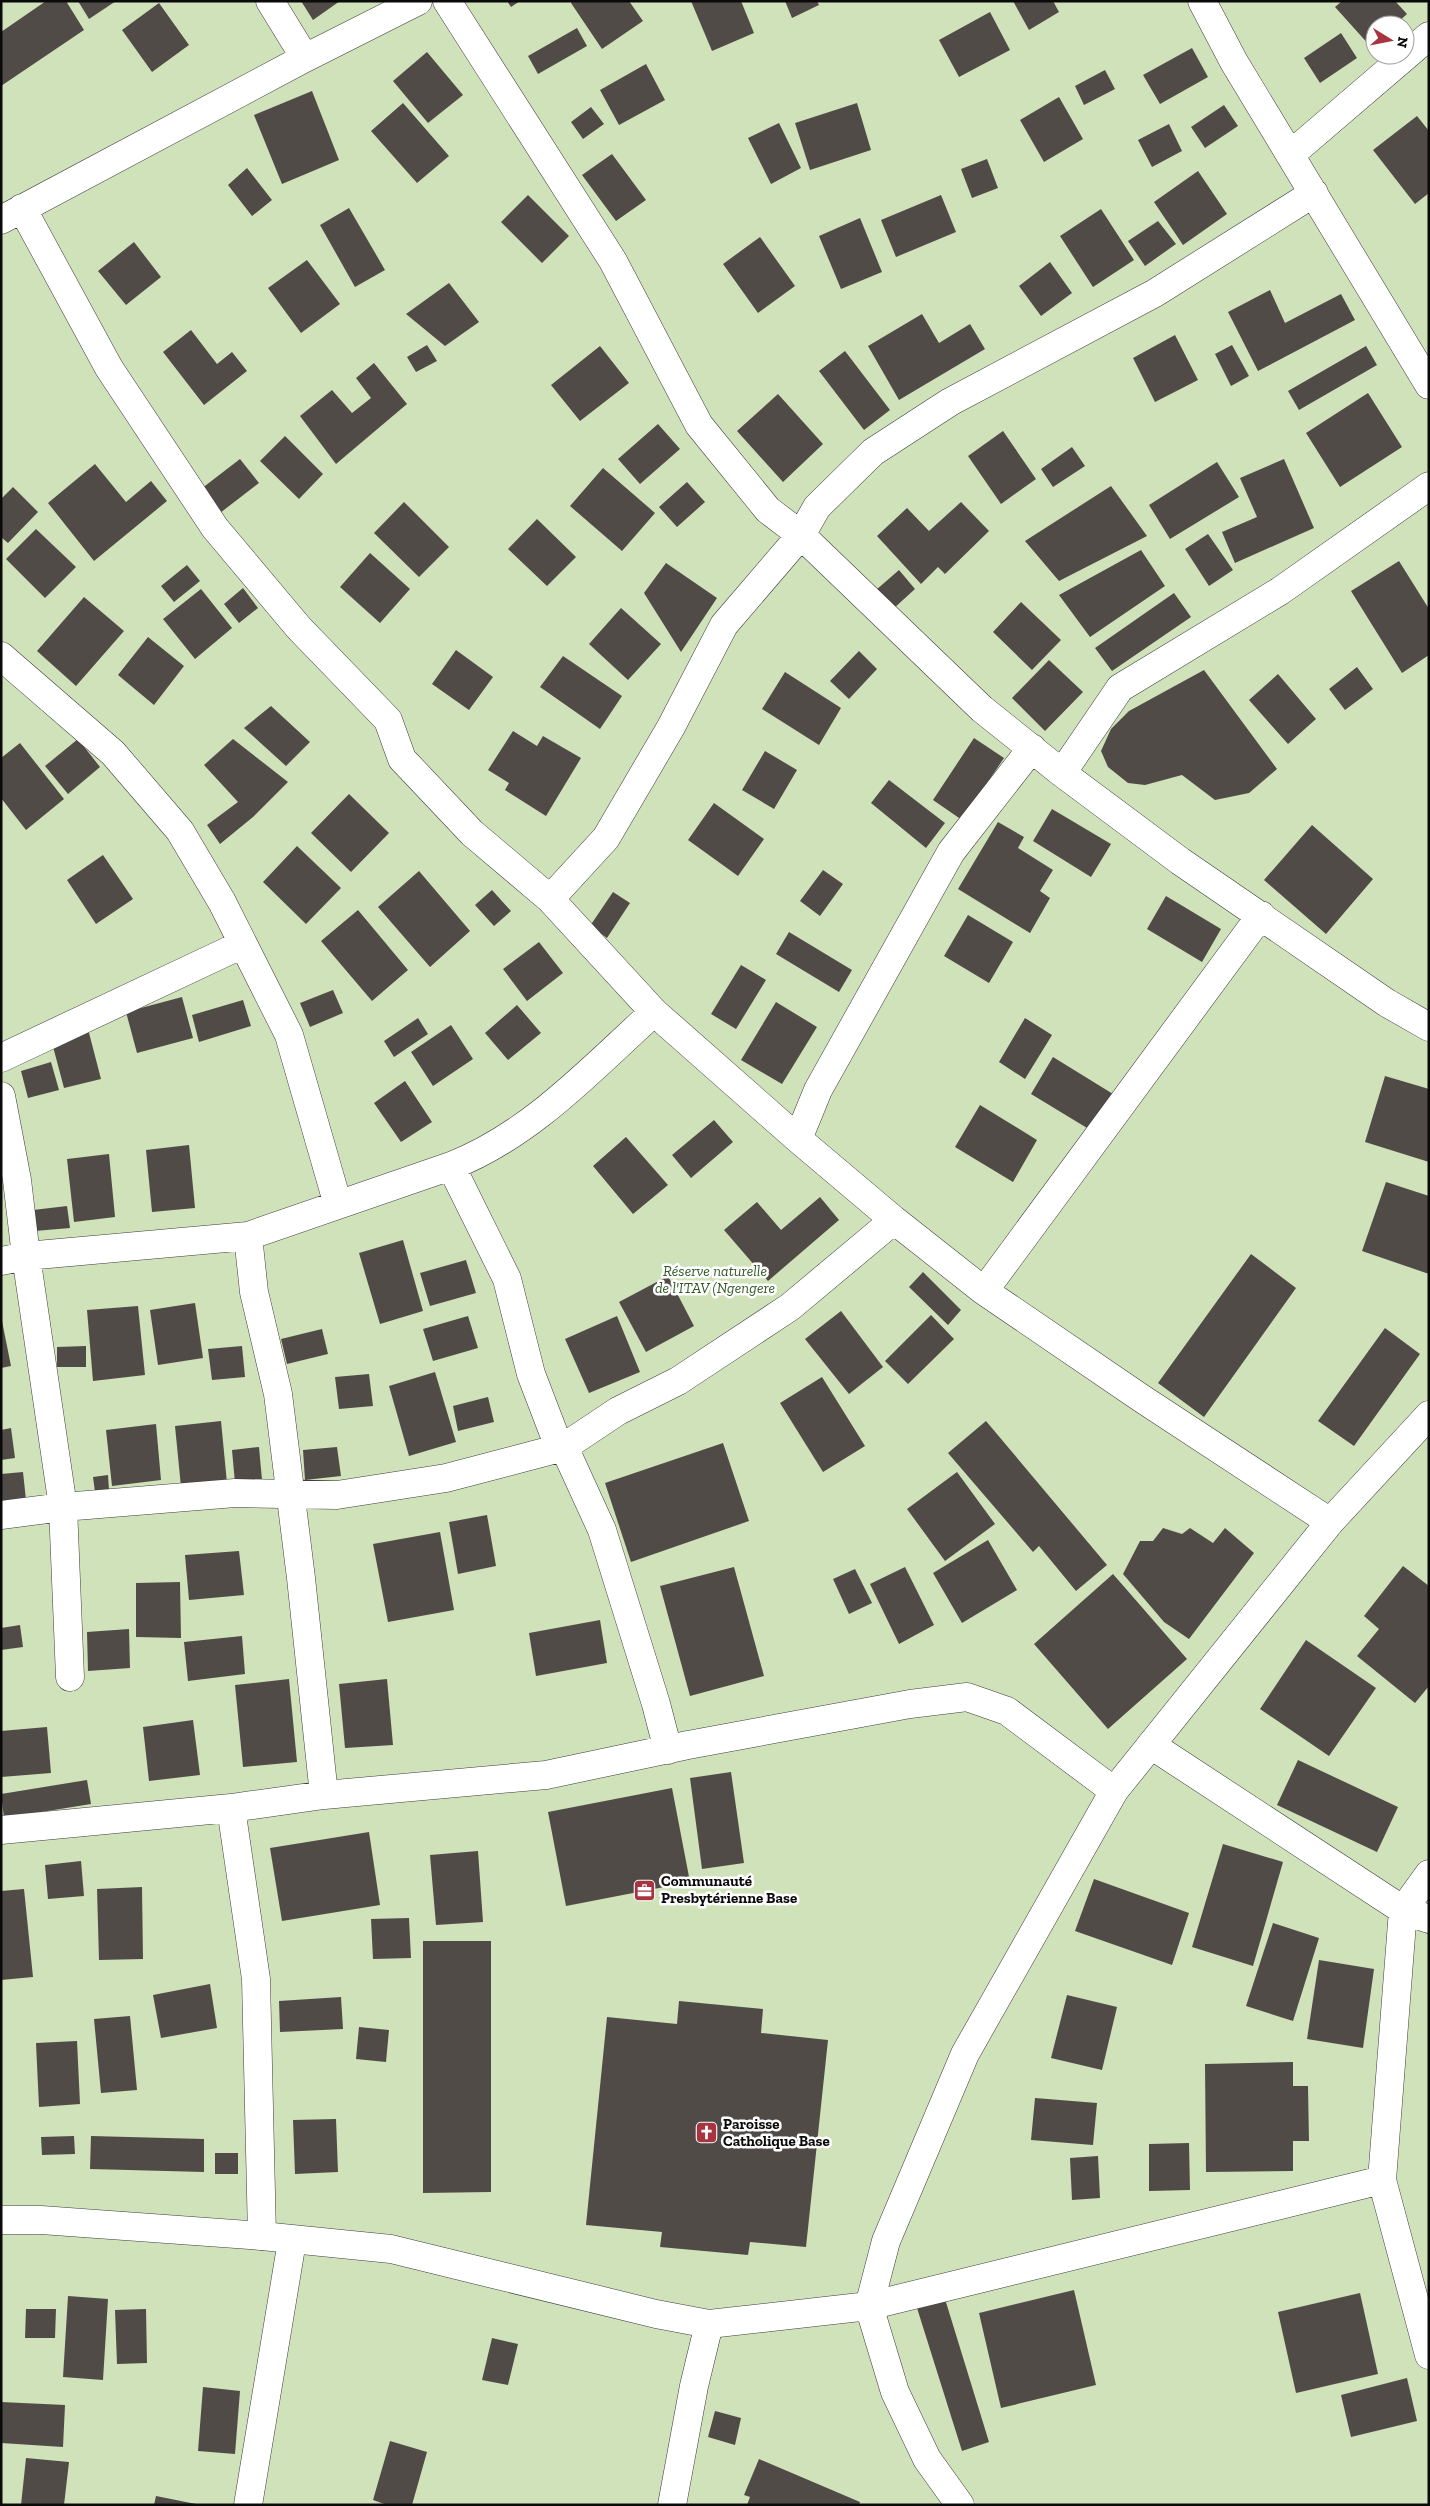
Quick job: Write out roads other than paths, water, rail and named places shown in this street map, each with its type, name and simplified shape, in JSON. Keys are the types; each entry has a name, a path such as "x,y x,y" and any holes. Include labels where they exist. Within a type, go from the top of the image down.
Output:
{"street":[{"path":"270,1 305,58"},
{"path":"418,1 305,58 11,214 108,368 215,528 299,628 388,720 402,760 472,833 550,899 654,1012 798,1139 894,1220 984,1291 1141,1398 1330,1522"},
{"path":"447,1 613,261 699,426 768,510 801,534 982,710 1062,773 1180,861 1387,1002 1429,1027"},
{"path":"1202,1 1234,62 1429,385"},
{"path":"1290,155 1429,36"},
{"path":"550,899 606,838 666,735 724,624 801,534 817,507 873,452 950,402 1155,293 1314,193"},
{"path":"1062,773 1120,688 1280,591 1429,486"},
{"path":"1,656 114,753 180,831 222,902 289,1035 338,1206"},
{"path":"798,1139 818,1090 951,852 1032,748"},
{"path":"984,1291 1261,916"},
{"path":"1,1058 243,944"},
{"path":"13,1259 248,1236 451,1166 471,1158 543,1113 654,1012"},
{"path":"1,1096 17,1180 13,1259 63,1507 70,1677"},
{"path":"451,1166 507,1279 531,1374 554,1434 564,1447 602,1530 648,1678 668,1750"},
{"path":"1,1515 63,1507 235,1492 336,1495 446,1478 564,1447 618,1411 678,1380 790,1307 894,1220"},
{"path":"248,1236 254,1292 278,1394 291,1494 324,1795"},
{"path":"960,2505 927,2459 895,2392 869,2306 886,2241 965,2054 1114,1791 1330,1522 1429,1415"},
{"path":"1,1830 231,1808 324,1795 546,1775 910,1704 967,1697 1007,1711 1114,1791"},
{"path":"1151,1745 1403,1910 1429,1919"},
{"path":"231,1808 256,1979 262,2236"},
{"path":"1429,1874 1403,1910 1382,2180 1429,2355"},
{"path":"1,2220 40,2220 262,2236 391,2250 656,2314 709,2324 869,2306 1382,2180"},
{"path":"248,2505 292,2240"},
{"path":"672,2505 709,2324"}],"place":[{"name":"Communauté Presbytérienne Base","path":"645,1890"},
{"name":"Paroisse Catholique Base","path":"707,2133"}],"park label":[{"name":"Réserve naturelle de l'ITAV (Ngengere","path":"715,1280"}]}
